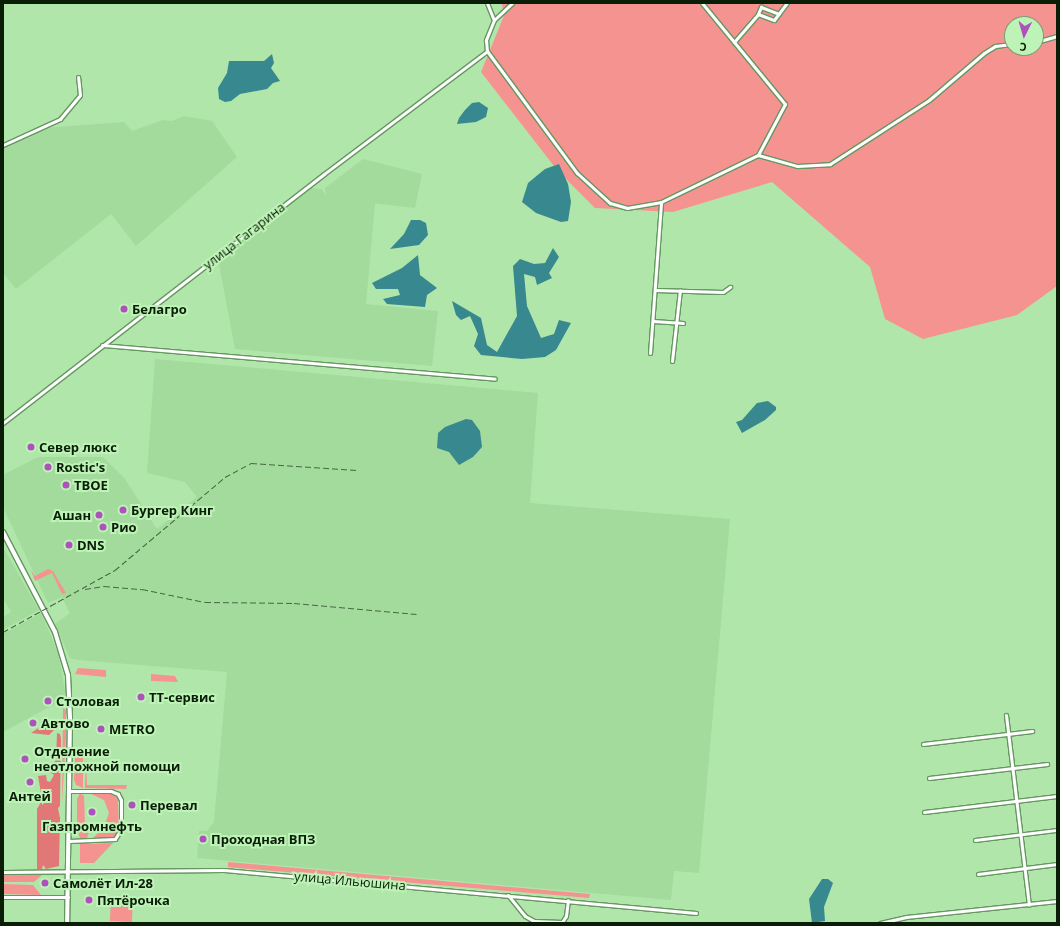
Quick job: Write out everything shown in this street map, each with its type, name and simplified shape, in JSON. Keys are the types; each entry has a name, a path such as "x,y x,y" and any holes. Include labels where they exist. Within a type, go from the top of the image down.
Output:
{"main road":[{"path":"3,532 52,627 65,659 70,693 67,923"}],"street":[{"path":"487,3 494,20"},
{"path":"512,3 494,20 486,40 487,51 564,157 593,189 616,206 633,207 661,202 758,155 785,104 702,3"},
{"path":"758,14 774,20 787,3"},
{"path":"734,42 758,14 761,7 779,14"},
{"path":"1044,40 1057,36"},
{"path":"758,155 797,166 830,164 929,100 984,53 995,46 1004,45"},
{"name":"улица Гагарина","path":"3,423 102,345 487,51"},
{"path":"3,145 60,119 80,95 78,77"},
{"path":"650,353 661,202"},
{"path":"655,290 722,292 730,287"},
{"path":"672,361 680,290"},
{"path":"653,321 683,324"},
{"path":"102,345 495,379"},
{"path":"1006,715 1029,904"},
{"path":"923,744 1032,731"},
{"path":"928,778 1046,764"},
{"path":"69,790 111,791 118,794 121,800 121,829 115,839 69,841"},
{"path":"924,812 1057,796"},
{"path":"975,840 1057,830"},
{"path":"978,874 1057,864"},
{"name":"улица Ильюшина","path":"3,872 224,870 568,900 696,913"},
{"path":"508,895 525,916 539,921 562,922 566,916 568,900"},
{"path":"3,897 68,897"},
{"path":"880,923 906,917 1057,901"}],"shaded area":[{"path":"501,3 1057,3 1057,286 1017,315 923,339 885,319 870,267 772,182 673,212 595,208 557,170 481,72 505,13"},
{"path":"184,116 212,121 237,157 136,246 111,214 16,289 3,273 3,149 43,128 124,122 132,131 163,120 172,121"},
{"path":"363,159 422,174 415,208 371,203 375,204 366,304 438,311 432,366 235,349 218,259 310,188 322,189 326,196 325,188"},
{"path":"155,359 538,393 530,503 730,519 699,873 674,871 671,900 197,858 199,831 207,831 214,822 227,672 78,660 70,658 55,624 70,613 62,597 48,603 3,507 3,475 38,457 103,457 125,479 157,529 197,497 185,482 147,473"},
{"path":"3,547 39,610 3,630 3,617 11,612 3,598"},
{"path":"48,569 53,571 66,593 62,594 52,573 35,581 31,570 35,576"},
{"path":"41,613 59,655 66,698 3,732 3,634"},
{"path":"78,668 106,670 106,677 75,674"},
{"path":"151,674 175,676 178,682 151,681"},
{"path":"63,708 66,710 66,736 62,804"},
{"path":"54,723 56,728 49,735 31,733 43,725 47,728"},
{"path":"57,733 60,734 61,739 60,806 58,808 60,818 59,866 46,869 43,865 42,869 37,869 37,809 41,802 38,796 41,793 38,776 46,775 47,781 50,782 54,775 47,770 56,760"},
{"path":"75,756 83,756 83,788 76,785 74,780"},
{"path":"86,756 87,785 127,785 126,789 85,788"},
{"path":"80,793 84,796 85,827 90,830 87,838 80,838 77,829 77,799"},
{"path":"89,793 112,793 118,799 119,830 114,837 93,838 100,831 109,832 106,830 108,826 105,824 109,813 104,800"},
{"path":"113,843 94,863 80,863 80,844"},
{"path":"228,862 590,894 589,898 228,867"},
{"path":"3,874 42,875 34,882 3,882"},
{"path":"3,884 33,885 41,895 3,894"},
{"path":"111,900 133,901 132,922 110,921"}],"water":[{"path":"272,54 274,63 271,68 280,81 273,83 267,89 240,94 231,101 225,102 219,99 218,88 227,73 229,61 264,61"},
{"path":"479,102 488,108 486,117 476,122 457,124 459,118 472,103"},
{"path":"559,164 568,184 571,202 568,221 561,222 536,213 522,202 528,183 545,169"},
{"path":"411,220 420,220 426,223 428,235 419,245 390,249 404,234"},
{"path":"553,248 559,257 549,273 552,278 537,285 535,277 524,274 527,306 541,338 554,334 559,320 571,323 556,350 545,357 522,359 481,355 474,346 478,334 470,316 461,320 456,315 452,301 481,318 487,345 497,352 517,316 513,266 520,259 534,264 545,263"},
{"path":"418,255 420,275 437,288 427,295 425,307 387,304 383,299 400,295 398,289 376,289 372,283 402,268"},
{"path":"768,401 776,407 776,410 765,420 742,433 736,422 742,420 757,403"},
{"path":"466,419 472,420 480,431 482,447 473,457 459,465 449,452 437,448 438,433 445,427"},
{"path":"822,879 828,879 833,883 824,907 825,921 812,923 809,899"}],"railway":[{"path":"3,632 115,570 225,477 251,463 357,470"},
{"path":"85,589 104,586 142,589 205,602 294,603 417,614"}],"place":[{"name":"Белагро","path":"124,309"},
{"name":"Север люкс","path":"31,447"},
{"name":"Rostic's","path":"48,467"},
{"name":"ТВОЕ","path":"66,485"},
{"name":"Бургер Кинг","path":"123,510"},
{"name":"Ашан","path":"99,515"},
{"name":"Рио","path":"103,527"},
{"name":"DNS","path":"69,545"},
{"name":"ТТ-сервис","path":"141,697"},
{"name":"Столовая","path":"48,701"},
{"name":"Автово","path":"33,723"},
{"name":"METRO","path":"101,729"},
{"name":"Отделение неотложной помощи","path":"25,759"},
{"name":"Антей","path":"30,782"},
{"name":"Перевал","path":"132,805"},
{"name":"Газпромнефть","path":"92,812"},
{"name":"Проходная ВПЗ","path":"203,839"},
{"name":"Самолёт Ил-28","path":"45,883"},
{"name":"Пятёрочка","path":"89,900"}]}
